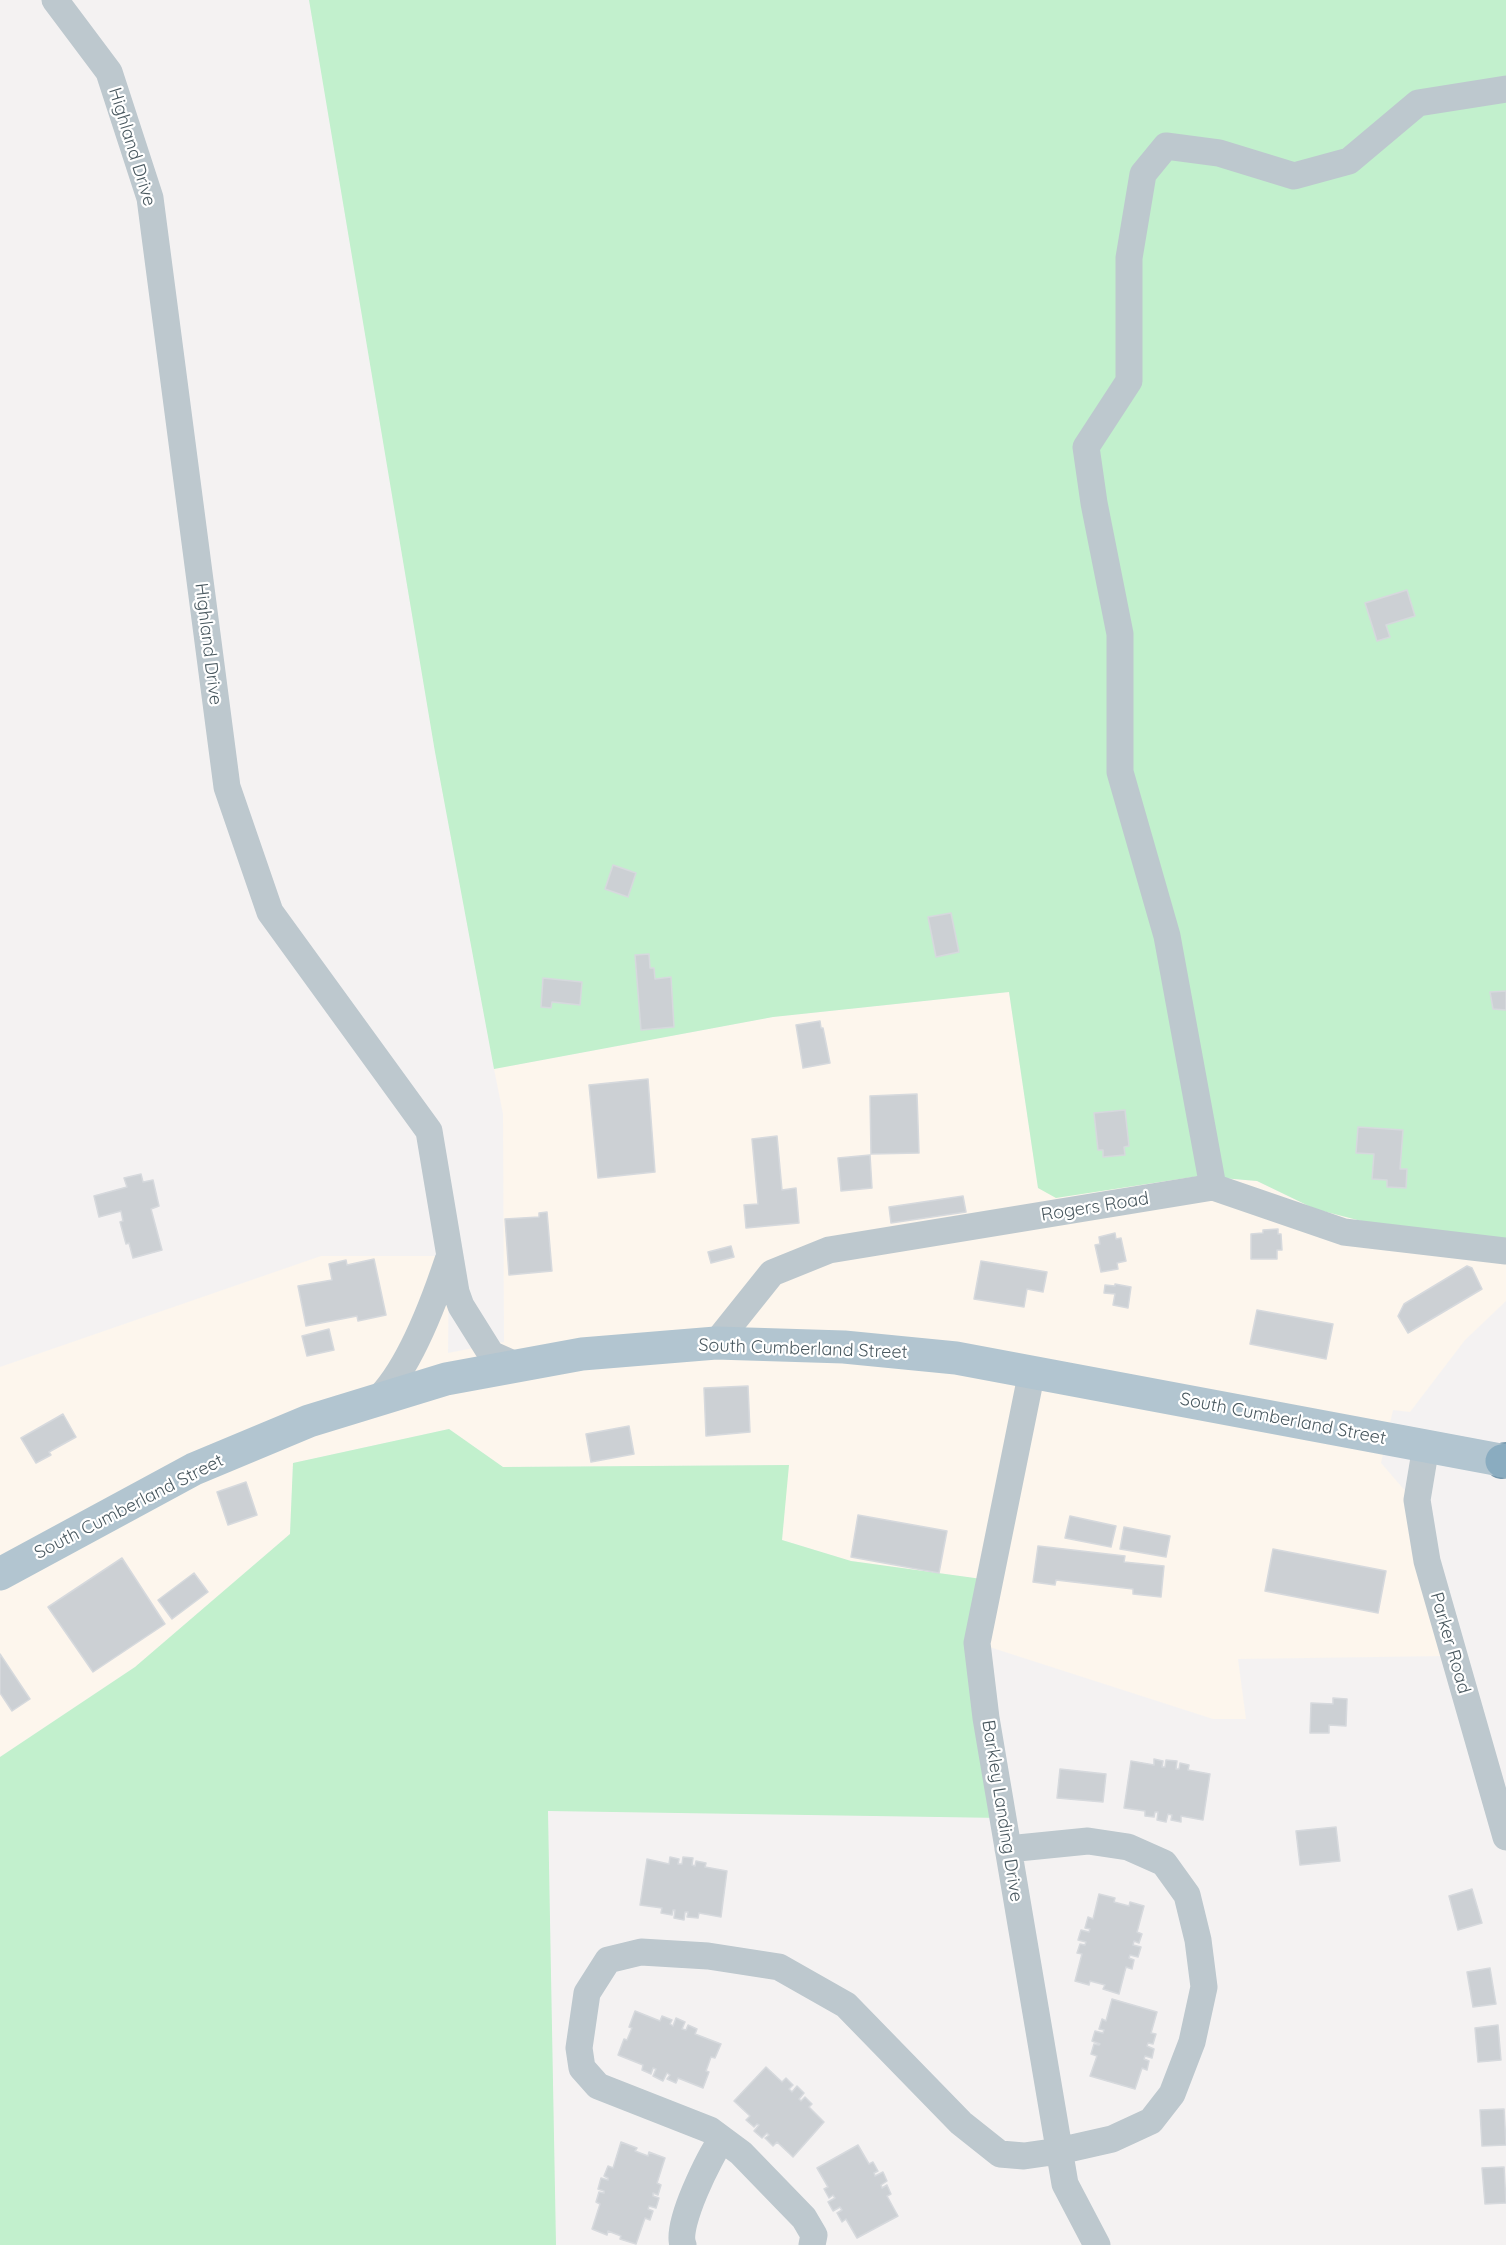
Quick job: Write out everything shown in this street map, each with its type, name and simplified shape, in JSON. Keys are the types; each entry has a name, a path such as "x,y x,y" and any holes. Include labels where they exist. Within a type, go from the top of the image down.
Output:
{"main road":[{"name":"South Cumberland Street","path":"0,1574 194,1469 309,1421 446,1379 582,1354 716,1343 844,1347 956,1358 1505,1460"}],"street":[{"name":"Highland Drive","path":"55,0 109,72 150,198 227,787 270,912 429,1131 456,1293 461,1306 491,1354 518,1366"},
{"path":"1213,1187 1167,936 1120,772 1120,634 1094,503 1086,447 1129,381 1129,258 1143,174 1166,146 1219,153 1294,176 1348,161 1418,103 1506,89"},
{"name":"Rogers Road","path":"716,1343 771,1273 830,1250 1213,1187 1344,1232 1506,1251"},
{"path":"376,1401 386,1392 407,1355 434,1301 449,1256"},
{"name":"Barkley Landing Drive","path":"1032,1371 977,1643 986,1718 1065,2184 1097,2245"},
{"name":"Parker Road","path":"1426,1446 1417,1500 1427,1562 1506,1837"},
{"path":"812,2245 814,2235 804,2218 741,2153 710,2130 598,2086 582,2068 579,2048 587,1993 608,1960 641,1952 708,1956 779,1967 846,2005 962,2123 1000,2154 1024,2156 1112,2139 1151,2121 1172,2094 1192,2042 1204,1987 1198,1940 1187,1895 1164,1863 1128,1847 1088,1841 1008,1850"},
{"path":"683,2245 681,2239 685,2218 711,2154 722,2139"}],"shaded area":[{"path":"1009,992 1038,1188 1199,1176 1257,1181 1315,1209 1506,1248 1506,1301 1465,1340 1410,1412 1393,1410 1381,1463 1407,1493 1445,1656 1238,1659 1246,1719 1213,1719 977,1643 989,1580 851,1561 782,1540 788,1465 503,1467 449,1429 293,1463 290,1534 135,1667 0,1757 0,1367 321,1256 449,1256 448,1353 504,1342 503,1114 494,1069 773,1017"}],"green space":[{"path":"309,0 1506,0 1506,1248 1369,1223 1315,1209 1257,1181 1199,1176 1056,1198 1038,1188 1009,992 773,1017 494,1069 435,752"},
{"path":"449,1429 503,1467 789,1465 782,1540 851,1561 989,1580 977,1643 1003,1818 548,1811 556,2245 0,2245 0,1757 135,1667 290,1534 293,1463"}],"building":[{"path":"1407,590 1415,616 1386,625 1390,637 1377,641 1365,603"},
{"path":"613,865 636,873 628,897 605,889"},
{"path":"951,913 959,952 936,957 928,917"},
{"path":"649,954 650,968 654,968 655,979 671,977 674,1027 641,1030 635,955"},
{"path":"543,978 582,982 580,1005 552,1002 551,1008 541,1007"},
{"path":"1506,991 1506,1010 1493,1009 1490,992"},
{"path":"820,1021 830,1063 803,1068 796,1025"},
{"path":"648,1079 655,1172 598,1178 589,1085"},
{"path":"917,1094 919,1153 871,1154 870,1096"},
{"path":"1125,1110 1129,1146 1124,1147 1125,1155 1103,1157 1103,1150 1098,1150 1094,1113"},
{"path":"1358,1127 1403,1130 1400,1169 1407,1169 1406,1188 1387,1187 1387,1180 1372,1179 1374,1154 1356,1153"},
{"path":"777,1136 782,1190 796,1188 799,1223 746,1228 744,1205 758,1204 752,1139"},
{"path":"870,1155 872,1188 841,1191 838,1158"},
{"path":"141,1174 143,1182 153,1180 159,1206 151,1209 162,1250 133,1258 129,1243 126,1244 120,1222 123,1221 121,1211 99,1217 94,1196 127,1187 124,1178"},
{"path":"963,1196 966,1212 891,1223 889,1207"},
{"path":"547,1212 552,1271 509,1275 505,1219 539,1217 539,1213"},
{"path":"1278,1229 1278,1234 1281,1234 1282,1250 1277,1250 1277,1259 1251,1259 1251,1234"},
{"path":"1115,1233 1116,1239 1121,1238 1126,1261 1117,1263 1118,1269 1101,1272 1095,1245 1100,1244 1099,1237"},
{"path":"731,1246 734,1257 711,1263 708,1252"},
{"path":"374,1259 386,1315 358,1321 357,1316 306,1326 298,1286 332,1280 329,1264 346,1260 347,1265"},
{"path":"981,1261 1047,1272 1043,1292 1027,1289 1024,1307 974,1299"},
{"path":"1467,1266 1472,1268 1482,1289 1408,1333 1398,1316 1404,1304"},
{"path":"1115,1284 1131,1287 1128,1308 1113,1305 1115,1294 1104,1293 1105,1285 1115,1286"},
{"path":"1257,1310 1333,1324 1326,1359 1250,1344"},
{"path":"329,1329 334,1350 307,1356 302,1336"},
{"path":"748,1386 750,1432 706,1436 704,1388"},
{"path":"63,1414 76,1437 49,1452 51,1455 36,1463 21,1438"},
{"path":"629,1426 634,1454 591,1462 586,1434"},
{"path":"246,1482 257,1515 228,1525 217,1492"},
{"path":"858,1515 947,1531 939,1573 851,1557"},
{"path":"1070,1516 1116,1526 1111,1547 1065,1538"},
{"path":"1124,1527 1170,1536 1166,1557 1120,1549"},
{"path":"1038,1546 1125,1556 1124,1562 1164,1566 1161,1597 1133,1594 1133,1589 1056,1580 1055,1585 1033,1582"},
{"path":"1273,1549 1386,1571 1378,1613 1265,1591"},
{"path":"122,1558 165,1624 93,1672 48,1607"},
{"path":"194,1573 208,1592 172,1619 158,1600"},
{"path":"0,1654 30,1699 12,1711 0,1693"},
{"path":"1333,1698 1347,1699 1346,1726 1329,1725 1329,1733 1310,1733 1311,1703 1333,1704"},
{"path":"1154,1759 1163,1761 1162,1767 1165,1767 1166,1760 1177,1761 1176,1769 1179,1769 1180,1763 1189,1765 1188,1770 1210,1774 1203,1820 1181,1816 1181,1822 1171,1820 1172,1815 1168,1814 1166,1822 1157,1820 1158,1812 1155,1812 1154,1817 1145,1816 1145,1811 1124,1808 1131,1761 1154,1765"},
{"path":"1060,1769 1106,1774 1103,1802 1057,1798"},
{"path":"1336,1827 1340,1861 1300,1865 1296,1831"},
{"path":"670,1857 679,1859 678,1864 682,1864 683,1857 693,1858 692,1865 695,1866 696,1861 706,1863 705,1867 727,1871 721,1917 699,1913 698,1918 687,1917 688,1912 685,1912 684,1920 674,1918 675,1910 672,1915 661,1913 662,1908 640,1905 647,1859 669,1864"},
{"path":"1472,1889 1482,1923 1458,1930 1449,1896"},
{"path":"1099,1894 1115,1898 1114,1902 1129,1906 1130,1902 1144,1906 1137,1932 1142,1934 1139,1943 1134,1941 1133,1945 1141,1947 1138,1957 1130,1955 1129,1958 1134,1960 1132,1969 1126,1967 1119,1994 1103,1989 1105,1985 1090,1981 1089,1985 1075,1981 1082,1954 1077,1953 1080,1944 1085,1945 1086,1942 1078,1940 1081,1930 1089,1932 1090,1929 1085,1928 1088,1917 1093,1919"},
{"path":"1490,1968 1496,2004 1473,2007 1467,1972"},
{"path":"1112,1999 1157,2012 1151,2033 1156,2034 1153,2044 1148,2043 1147,2046 1154,2049 1152,2058 1145,2056 1144,2059 1149,2061 1147,2070 1142,2068 1135,2089 1090,2076 1097,2056 1091,2054 1094,2044 1100,2044 1092,2041 1095,2031 1103,2033 1104,2030 1099,2029 1102,2019 1106,2021"},
{"path":"635,2011 660,2021 662,2016 672,2020 670,2024 673,2026 676,2018 685,2022 682,2029 686,2030 688,2025 697,2029 695,2034 721,2044 715,2058 711,2057 706,2071 709,2072 703,2088 678,2078 676,2083 667,2079 670,2075 667,2073 663,2081 653,2076 656,2069 653,2068 651,2074 642,2070 643,2065 618,2055 624,2039 627,2040 632,2028 629,2027"},
{"path":"1498,2025 1501,2060 1478,2062 1475,2028"},
{"path":"766,2067 782,2082 786,2078 793,2085 789,2089 792,2092 797,2086 804,2093 799,2099 801,2101 805,2097 812,2104 809,2107 824,2122 793,2157 777,2142 773,2146 765,2138 769,2135 767,2133 762,2138 754,2131 759,2125 754,2127 746,2120 750,2116 734,2101"},
{"path":"1504,2109 1506,2145 1482,2146 1480,2110"},
{"path":"621,2142 637,2148 635,2151 648,2156 649,2152 665,2158 657,2183 661,2185 658,2195 653,2193 653,2196 659,2198 656,2208 649,2206 648,2209 653,2211 650,2220 645,2218 636,2244 620,2239 621,2236 608,2231 607,2235 592,2229 600,2204 596,2202 599,2192 604,2193 598,2189 601,2178 608,2180 604,2176 608,2166 613,2168"},
{"path":"858,2145 869,2164 873,2162 878,2171 874,2173 875,2176 883,2172 887,2181 881,2185 882,2188 887,2185 891,2194 887,2196 898,2216 857,2238 846,2219 842,2222 837,2213 842,2210 840,2207 833,2211 828,2202 835,2198 833,2195 829,2198 824,2189 828,2187 817,2168"},
{"path":"1504,2167 1506,2203 1485,2204 1482,2168"}]}
